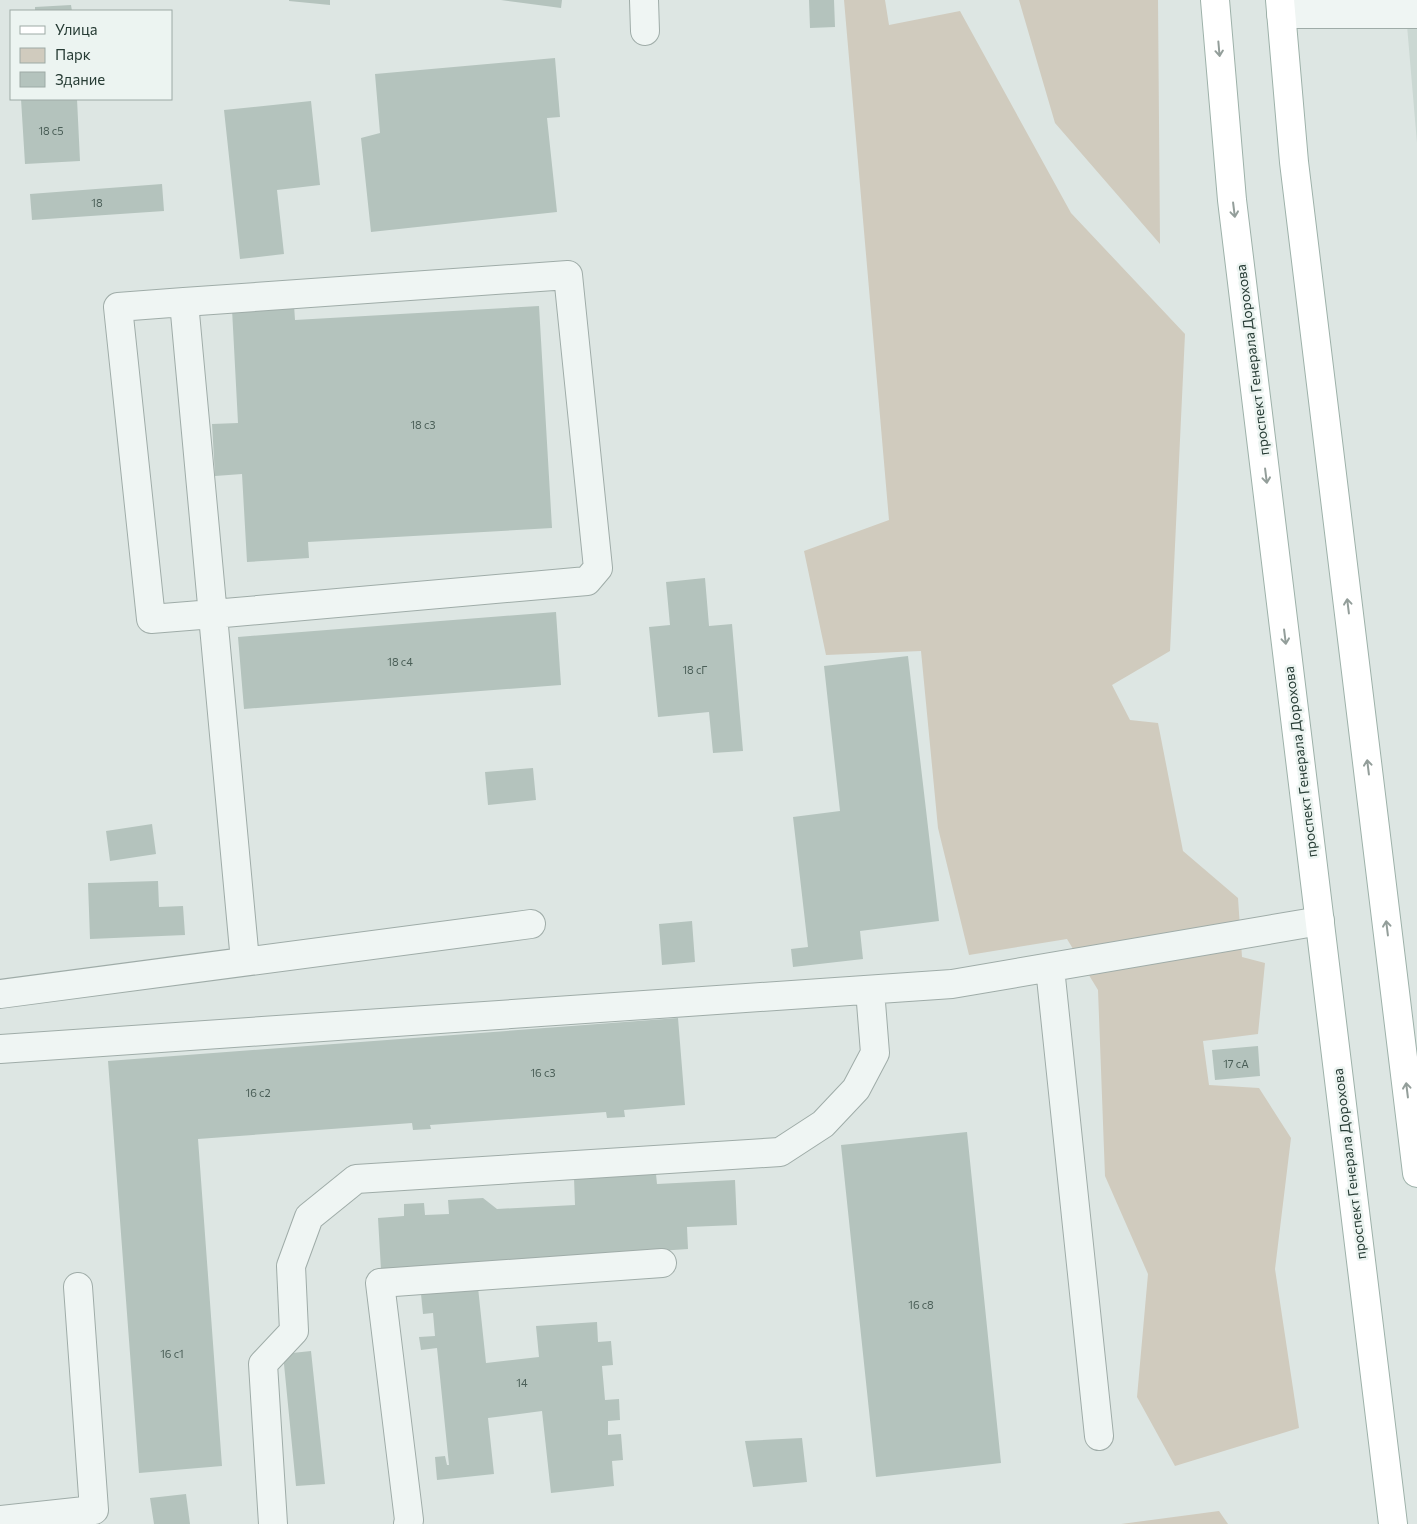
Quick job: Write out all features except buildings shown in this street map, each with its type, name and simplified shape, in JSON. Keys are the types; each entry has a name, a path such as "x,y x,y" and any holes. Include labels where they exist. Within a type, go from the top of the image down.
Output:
{"main road":[{"name":"проспект Генерала Дорохова","path":"1215,0 1232,200 1393,1524"},
{"path":"1281,7 1296,172 1417,1173"}],"lane":[{"path":"644,0 645,31"},
{"path":"1281,7 1417,14"},
{"path":"568,275 598,568 587,581 213,614 151,619 118,307 568,275"},
{"path":"184,302 245,962"},
{"path":"0,1048 952,984 1320,921"},
{"path":"0,994 531,924"},
{"path":"1050,968 1099,1436"},
{"path":"273,1524 263,1364 294,1331 291,1266 309,1217 356,1179 780,1152 823,1124 856,1089 864,1075 876,1053 870,990"},
{"path":"408,1524 380,1283 662,1263"},
{"path":"0,1520 94,1510 78,1287"}],"shaded area":[{"path":"1404,0 1417,0 1417,143 1405,2"}],"green space":[{"path":"844,0 885,0 889,25 960,11 1071,213 1185,334 1170,651 1112,685 1130,720 1158,723 1183,851 1238,898 1242,957 1265,963 1258,1034 1203,1041 1209,1085 1259,1088 1291,1138 1275,1269 1299,1428 1175,1466 1137,1397 1148,1274 1105,1176 1098,990 1067,939 969,955 938,828 921,651 826,655 804,551 889,520"},
{"path":"1019,0 1158,0 1160,244 1055,123"},
{"path":"1219,1511 1228,1524 1121,1524"}]}
